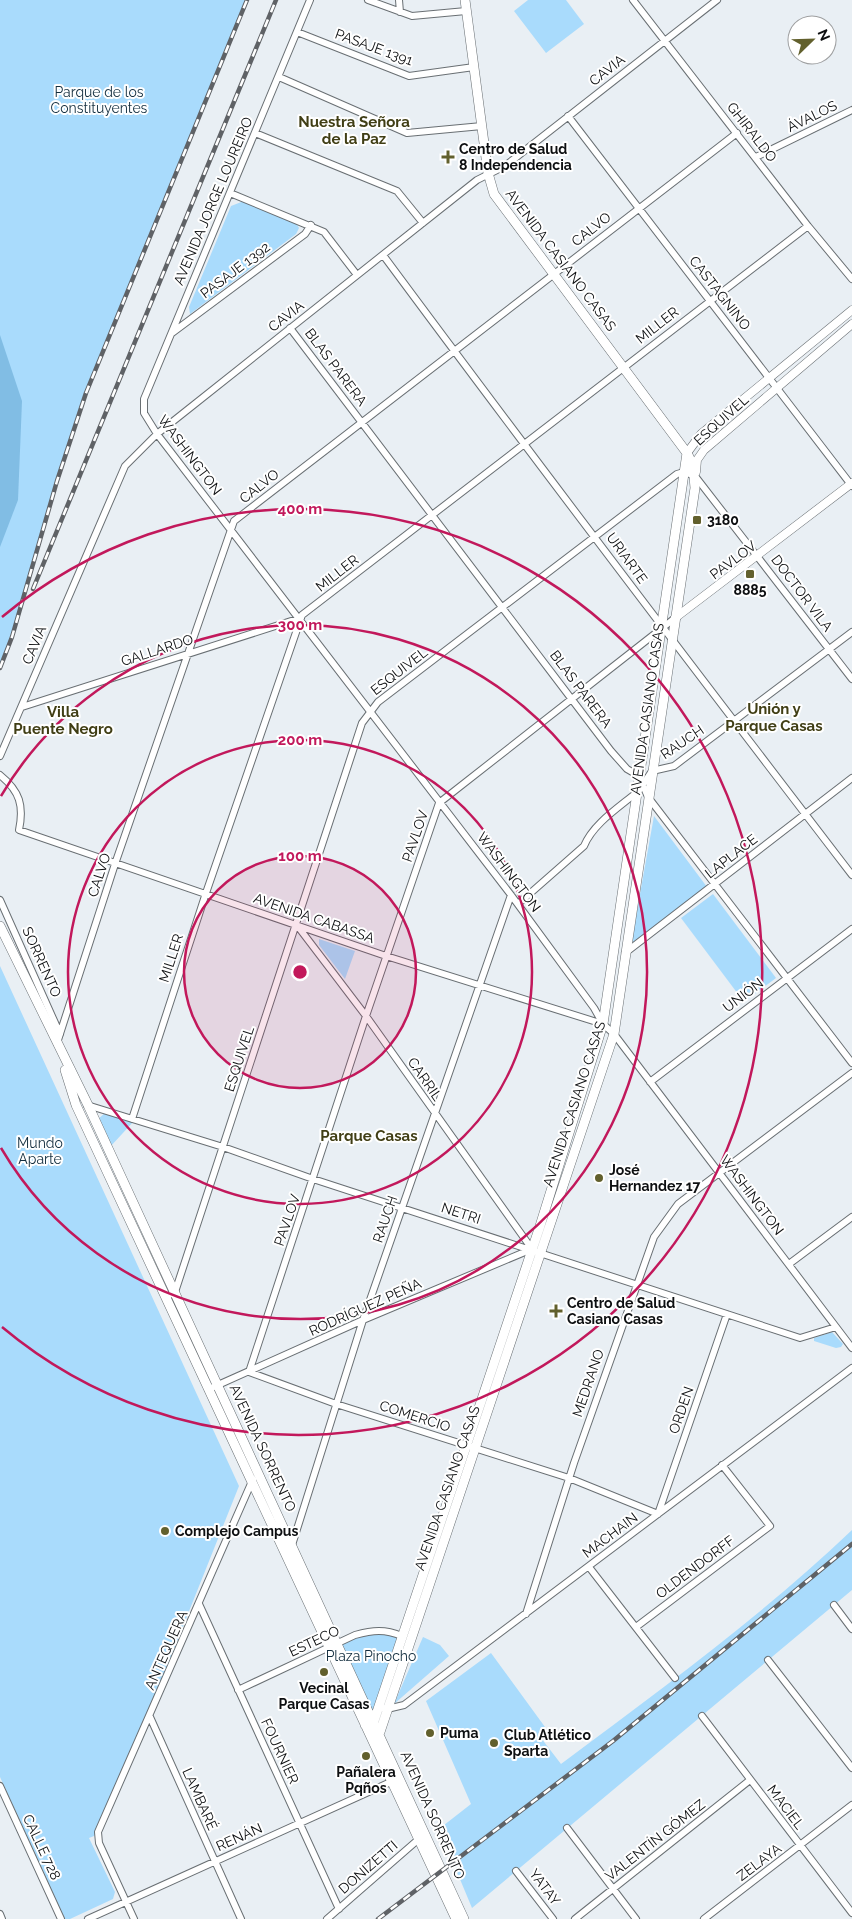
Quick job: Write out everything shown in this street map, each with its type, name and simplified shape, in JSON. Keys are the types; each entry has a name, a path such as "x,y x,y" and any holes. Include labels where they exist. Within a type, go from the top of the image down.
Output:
{"main road":[{"name":"AVENIDA CASIANO CASAS","path":"374,1720 382,1708 536,1251 614,1034 695,476 687,453 494,194 488,173 465,0"},
{"name":"AVENIDA CASIANO CASAS","path":"536,1251 603,1024 637,792 641,780 687,453"},
{"name":"AVENIDA SORRENTO","path":"0,926 56,1044 88,1104 380,1732 396,1779 458,1918"},
{"name":"AVENIDA SORRENTO","path":"56,1044 76,1105 370,1736 396,1779"},
{"name":"AVENIDA CASIANO CASAS","path":"380,1732 382,1708 402,1636 471,1447"},
{"path":"365,1725 374,1720"},
{"path":"370,1736 380,1732"}],"street":[{"name":"AVENIDA JORGE LOUREIRO","path":"144,413 144,399 310,0"},
{"path":"368,0 412,16 466,11"},
{"path":"399,0 400,12"},
{"name":"GHIRALDO","path":"633,0 808,226 852,279"},
{"name":"CAVIA","path":"0,756 126,466 157,434 357,275 488,173 505,166 717,0"},
{"name":"PASAJE 1391","path":"297,32 409,76 474,67"},
{"path":"279,77 407,133 482,126"},
{"name":"ÁVALOS","path":"756,157 852,110"},
{"name":"CASTAGNINO","path":"568,116 852,484"},
{"path":"255,132 397,191 423,223"},
{"name":"CALVO","path":"56,1044 186,654 234,522 737,133"},
{"path":"230,193 324,232 357,275"},
{"name":"PASAJE 1392","path":"172,333 305,234 311,225"},
{"name":"MILLER","path":"132,1119 206,893 302,615 808,226"},
{"name":"URIARTE","path":"383,255 596,537 661,628 672,639 736,720 852,875"},
{"name":"ESQUIVEL","path":"687,453 701,434 852,310"},
{"name":"ESQUIVEL","path":"695,476 697,460 704,450 852,324"},
{"name":"BLAS PARERA","path":"290,328 573,698 611,751 627,769 641,780"},
{"name":"WASHINGTON","path":"144,413 157,434 518,904 594,1008 603,1024 614,1034 852,1348"},
{"path":"684,472 695,476"},
{"name":"ESQUIVEL","path":"175,1292 362,723 378,702 504,608 677,474 684,472"},
{"name":"DOCTOR VILA","path":"695,476 759,556 852,679"},
{"name":"PAVLOV","path":"249,1372 386,956 439,803 661,628 759,556 852,484"},
{"name":"GALLARDO","path":"22,707 290,621 300,621"},
{"name":"RAUCH","path":"641,780 652,771 674,766 852,632"},
{"name":"AVENIDA CABASSA","path":"0,775 10,783 18,796 23,812 19,830 386,956 603,1024"},
{"name":"LAPLACE","path":"625,953 852,778"},
{"path":"641,780 648,798 852,1063"},
{"path":"518,904 584,846 588,837 626,800 637,792"},
{"name":"RAUCH","path":"292,1545 363,1320 511,895"},
{"name":"SORRENTO","path":"0,900 60,1034"},
{"name":"CARRIL","path":"296,924 366,1016 435,1115 536,1251"},
{"name":"UNIÓN","path":"650,1082 852,928"},
{"name":"MEDRANO","path":"526,1614 568,1478 654,1237 678,1204 718,1172 852,1073"},
{"name":"NETRI","path":"76,1105 88,1104 223,1147 314,1179 800,1338 836,1327"},
{"path":"789,1264 852,1216"},
{"name":"RODRÍGUEZ PEÑA","path":"209,1388 249,1372 363,1320 536,1251"},
{"path":"166,1297 175,1292"},
{"name":"ORDEN","path":"658,1514 727,1314"},
{"name":"MACHAIN","path":"382,1708 404,1705 852,1368"},
{"name":"COMERCIO","path":"249,1372 336,1404 568,1478 658,1514"},
{"name":"OLDENDORFF","path":"636,1627 770,1526 722,1465"},
{"path":"251,1480 260,1475"},
{"name":"ANTEQUERA","path":"126,1902 98,1838 98,1832 150,1717 251,1480"},
{"path":"283,1550 292,1545"},
{"path":"589,1566 675,1678"},
{"name":"FOURNIER","path":"199,1604 339,1909"},
{"path":"834,1605 852,1629"},
{"name":"ESTECO","path":"238,1690 338,1643 375,1630 388,1630 402,1636"},
{"path":"768,1660 852,1768"},
{"name":"MACIEL","path":"702,1716 852,1914"},
{"name":"LAMBARÉ","path":"150,1717 241,1919"},
{"name":"RENÁN","path":"88,1919 396,1779"},
{"name":"VALENTÍN GÓMEZ","path":"575,1919 750,1780"},
{"name":"CALLE 728","path":"0,1786 61,1919"},
{"name":"ZELAYA","path":"704,1919 852,1805"},
{"path":"567,1828 636,1919"},
{"name":"DONIZETTI","path":"327,1919 422,1836"},
{"name":"YATAY","path":"516,1871 553,1919"},
{"path":"126,1902 134,1919"},
{"path":"0,1914 2,1919"}],"green space":[{"name":"Parque de los Constituyentes","path":"0,0 247,0 86,393 57,481 12,637 0,668"},
{"path":"528,0 566,0 584,24 546,53 514,11"},
{"path":"244,201 296,223 299,228 296,234 190,314 189,307 231,206"},
{"path":"654,816 707,887 631,944"},
{"path":"713,894 776,978 744,1002 681,918"},
{"path":"319,939 355,951 345,979 319,945"},
{"name":"Mundo Aparte","path":"0,966 239,1486 150,1709 94,1836 89,1838 115,1892 113,1899 70,1919 65,1919 0,1777"},
{"path":"105,1113 134,1121 110,1147 98,1119"},
{"path":"832,1332 843,1344 841,1347 836,1348 814,1341 814,1338"},
{"path":"852,1530 852,1590 472,1908 439,1829 471,1804 426,1701 491,1653 545,1727 538,1734 561,1764 673,1680 746,1622 818,1562"},
{"name":"Plaza Pinocho","path":"375,1630 402,1636 374,1721 338,1643"},
{"path":"423,1637 440,1645 449,1656 394,1704"}],"shaded area":[{"path":"0,335 22,401 18,500 0,547"}],"railway":[{"path":"0,668 12,637 57,481 86,393 247,0"},
{"path":"33,589 276,0"},
{"path":"378,1919 613,1741 852,1544"}],"place":[{"name":"Centro de Salud 8 Independencia","path":"448,157"},
{"name":"3180","path":"697,520"},
{"name":"8885","path":"750,574"},
{"name":"José Hernandez 17","path":"599,1178"},
{"name":"Centro de Salud Casiano Casas","path":"556,1311"},
{"name":"Complejo Campus","path":"165,1531"},
{"name":"Vecinal Parque Casas","path":"324,1672"},
{"name":"Puma","path":"430,1733"},
{"name":"Club Atlético Sparta","path":"494,1743"},
{"name":"Pañalera Pqños","path":"366,1756"}],"district":[{"name":"Nuestra Señora de la Paz","path":"354,130"},
{"name":"Unión y Parque Casas","path":"774,718"},
{"name":"Villa Puente Negro","path":"63,720"},
{"name":"Parque Casas","path":"369,1136"}]}
